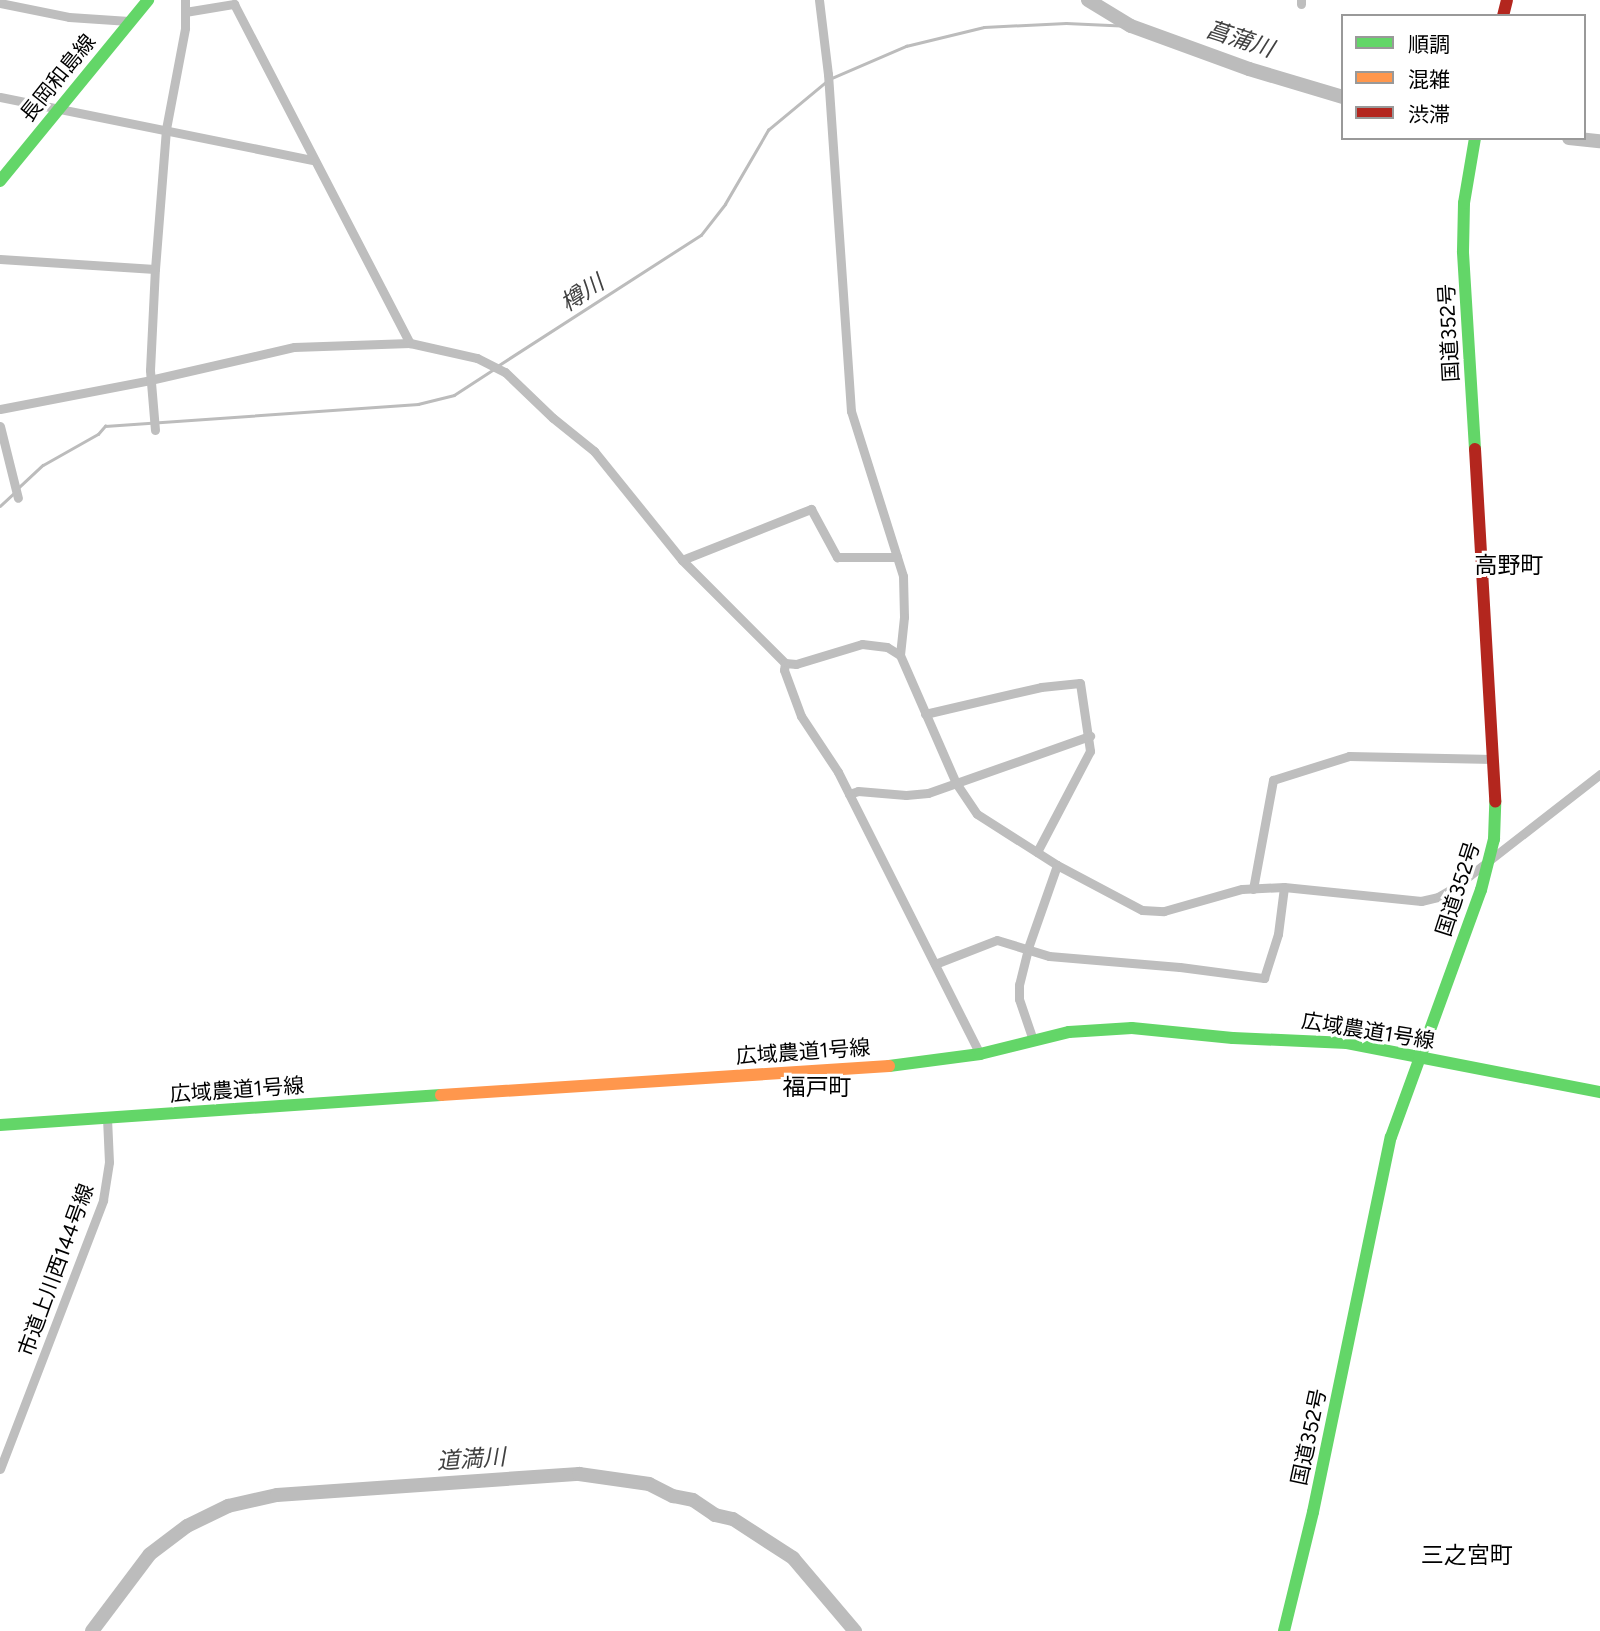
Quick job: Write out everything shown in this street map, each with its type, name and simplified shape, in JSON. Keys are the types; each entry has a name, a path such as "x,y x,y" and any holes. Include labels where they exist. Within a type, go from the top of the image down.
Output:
{"main road":[{"name":"長岡和島線","path":"0,181 148,0"},
{"name":"国道352号","path":"1284,1631 1313,1512 1391,1137 1491,859 1495,821 1493,759 1463,251 1464,203 1474,140"},
{"name":"広域農道1号線","path":"0,1125 926,1063 980,1055 1069,1032 1132,1028 1233,1038 1322,1040 1600,1093"}],"street":[{"path":"155,430 150,380 155,269 166,129 185,27 185,0"},
{"path":"819,0 828,74 851,411 897,557 904,592 900,655 956,783 977,814 1057,865 1128,904 1151,912 1253,889 1283,887 1430,901 1455,887 1600,774"},
{"path":"0,3 69,17 129,21"},
{"path":"185,12 234,4 410,343"},
{"path":"0,97 313,160"},
{"path":"0,259 155,269"},
{"path":"0,409 150,380 293,347 410,343 490,363 505,372 553,418 594,451 682,560 785,663 801,716 849,794 980,1055"},
{"path":"0,426 17,496"},
{"path":"682,560 810,509 837,557 897,557"},
{"path":"785,663 796,664 862,644 887,648 900,655"},
{"path":"925,714 1041,687 1080,683 1090,736 1090,751 1037,852"},
{"path":"849,794 858,791 913,795 956,783 1090,736"},
{"path":"1253,889 1273,780 1349,756 1493,759"},
{"path":"1033,1040 1019,999 1019,985 1028,948 1057,865"},
{"path":"934,964 989,941 1003,941 1049,956 1180,967 1264,978 1278,934 1283,887"},
{"name":"市道上川西144号線","path":"0,1469 103,1200 109,1162 107,1118"}],"waterway":[{"name":"菖蒲川","path":"1088,0 1131,26 1249,69 1341,96"},
{"name":"樽川","path":"832,78 906,46 984,27 1066,23 1131,26"},
{"name":"樽川","path":"499,365 701,235 725,204 768,130 827,81"},
{"name":"菖蒲川","path":"1586,140 1600,141"},
{"name":"樽川","path":"17,489 43,465 98,434 105,426 418,404 454,395 494,369"},
{"name":"樽川","path":"0,506 13,494"},
{"name":"道満川","path":"92,1631 150,1554 187,1526 228,1506 277,1495 579,1474 649,1484 673,1496 693,1500 715,1515 733,1519 793,1558 855,1631"}],"traffic: fast":[{"path":"0,181 148,0"},
{"path":"1475,140 1464,203 1463,251 1475,449"},
{"path":"1284,1631 1313,1512 1391,1137 1481,890 1494,839 1495,801"},
{"path":"889,1066 980,1054 1069,1032 1132,1028 1233,1038 1347,1043 1600,1092"},
{"path":"0,1125 441,1095"}],"traffic: slow":[{"path":"441,1095 889,1066"}],"traffic: jam":[{"path":"1504,14 1507,0"},
{"path":"1475,449 1495,801"}],"district":[{"name":"高野町","path":"1509,565"},
{"name":"福戸町","path":"817,1087"},
{"name":"三之宮町","path":"1467,1555"}]}
